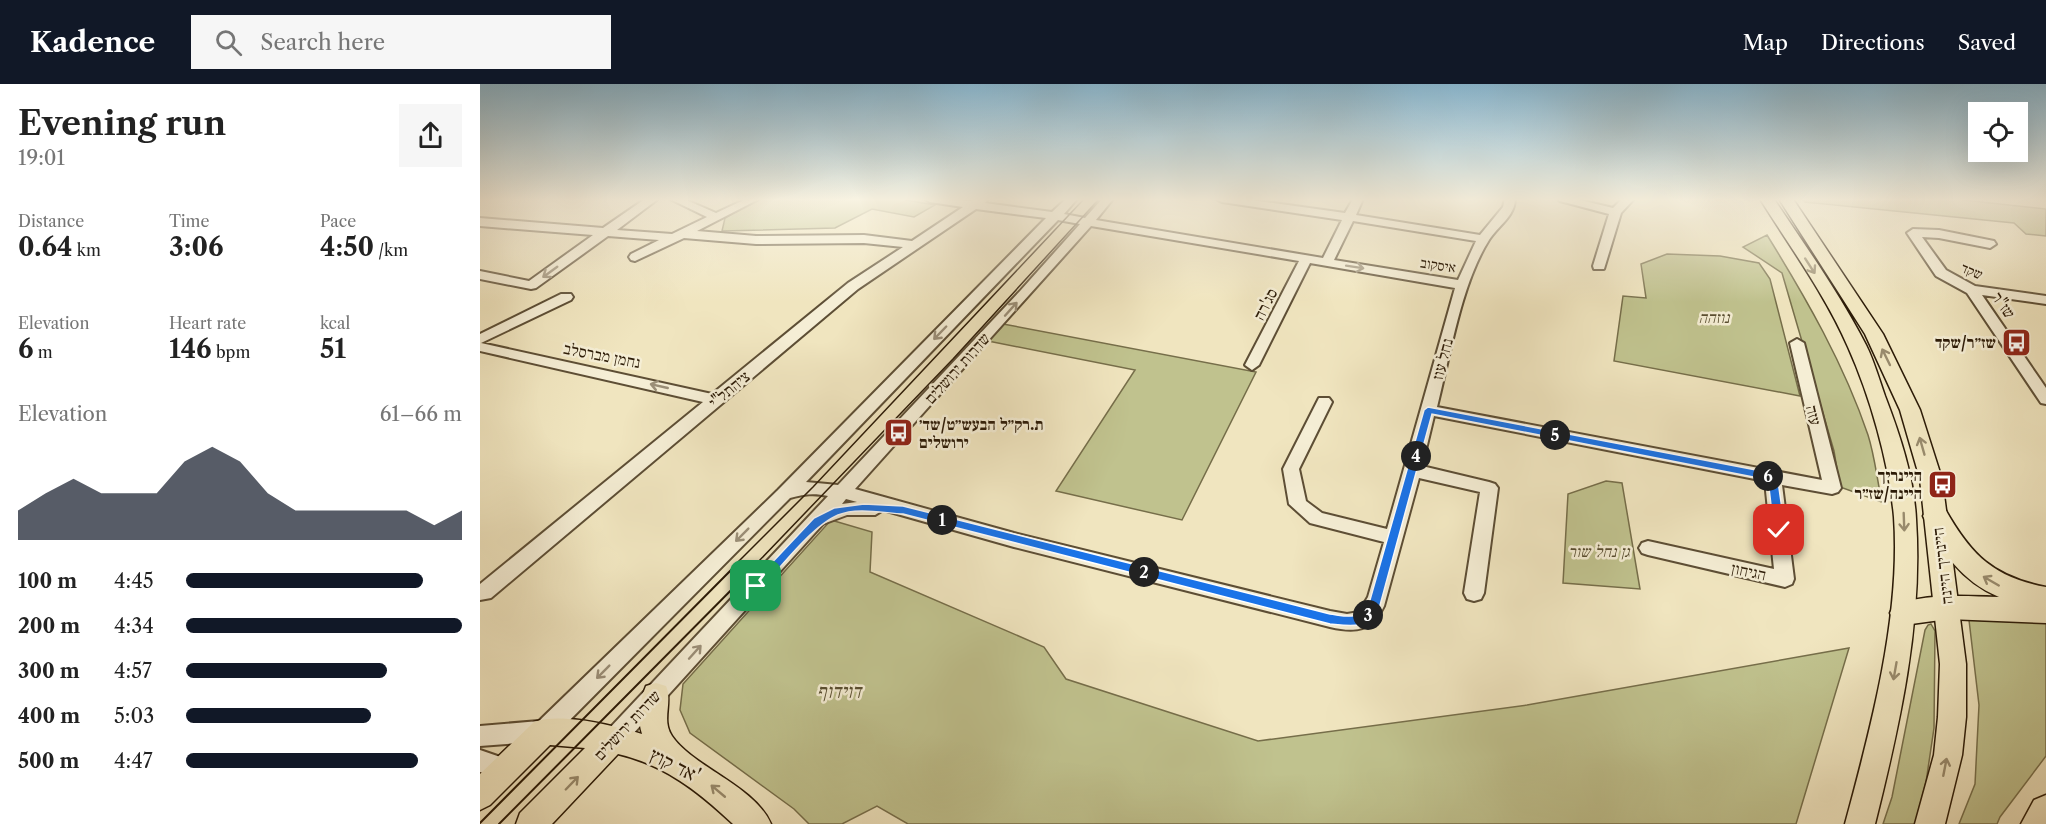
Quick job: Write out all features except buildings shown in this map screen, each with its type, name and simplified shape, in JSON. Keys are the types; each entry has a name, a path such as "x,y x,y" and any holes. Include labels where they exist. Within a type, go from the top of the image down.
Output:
{"highway":[{"path":"1936,516 1948,542 1976,572 2022,595 2046,598"},
{"path":"1904,613 1948,608 2046,611"},
{"path":"2038,824 2046,812"}],"main road":[{"name":"היינריך היינה","path":"1789,234 1838,309 1858,348 1879,404 1899,475 1905,518 1904,613 1885,719 1860,824"},
{"name":"היינריך היינה","path":"1809,234 1874,334 1899,384 1919,436 1928,469 1948,608 1953,664 1952,717 1942,783 1930,824"},
{"path":"656,695 651,710 653,730 665,751 676,762"},
{"name":"אד קוץ'","path":"544,731 614,740 676,762 708,782 756,824"},
{"path":"487,777 544,731"},
{"name":"שדרות ירושלים","path":"531,824 614,740"}],"street":[{"path":"480,275 531,285 602,234"},
{"path":"617,234 756,240 864,239 915,245"},
{"path":"635,257 684,234"},
{"name":"ציהתל\"י","path":"482,592 853,286 932,234"},
{"path":"480,736 544,731 784,494 1037,234"},
{"name":"שדרות ירושלים","path":"614,740 1079,234"},
{"name":"איסקוב","path":"1157,234 1462,285"},
{"path":"1327,262 1341,234"},
{"path":"1450,234 1483,239"},
{"name":"נחל עוז","path":"903,510 1330,619 1344,622 1361,621 1374,609 1462,285 1488,234"},
{"path":"1599,266 1609,234"},
{"name":"שקד","path":"1913,234 1941,273 1972,290 2046,300"},
{"name":"שקד","path":"1927,234 1990,244"},
{"name":"סג'רה","path":"1252,365 1306,259"},
{"name":"שז\"ר","path":"1972,290 2046,399"},
{"path":"480,339 566,297"},
{"name":"עזה","path":"1773,477 1832,488 1797,343"},
{"name":"נחמן מברסלב","path":"480,347 716,400"},
{"path":"1324,402 1291,469 1298,504 1316,518 1394,538"},
{"path":"1428,410 1773,477"},
{"path":"1412,470 1489,488 1474,593"},
{"name":"הגיחון","path":"1648,548 1785,579 1773,477"},
{"path":"784,494 813,487 843,492 903,510"},
{"path":"810,528 830,513 846,508 903,510"}],"green space":[{"path":"2026,234 2046,234 2046,236"},
{"path":"1767,235 1810,307 1848,383 1870,443 1882,502 1840,487 1834,451 1782,273 1743,247"},
{"name":"נוזהה","path":"1667,254 1720,256 1759,263 1770,279 1800,396 1614,361 1623,296 1646,298 1641,264"},
{"path":"1003,324 1256,372 1182,520 1056,491 1135,370 988,341"},
{"name":"גן נחל שור","path":"1606,481 1622,483 1640,589 1563,583 1568,494"},
{"name":"דוידוף","path":"831,520 872,532 870,572 1044,647 1066,679 1258,741 1527,705 1849,648 1796,824 908,824 877,806 842,824 809,824 794,809 690,733 680,710 683,684"},
{"path":"1969,620 2046,623 2046,756 1997,824 1959,824 1975,784 1979,705"},
{"path":"1931,624 1935,631 1934,728 1926,782 1915,824 1883,824 1892,797 1925,630"}],"tram line":[{"path":"737,563 813,487 1052,234"},
{"path":"757,563 953,359 1067,234"},
{"path":"480,823 739,562"},
{"path":"499,824 759,562"}],"place":[{"name":"שז״ר/שקד","path":"2017,342"},
{"name":"ת.רק״ל הבעש״ט/שד׳ ירושלים","path":"898,433"},
{"name":"היינריך היינה/שז״ר","path":"1943,484"}],"route":[{"path":"756,586 818,521 830,513 846,508 864,507 903,510 1021,542 1330,619 1344,622 1361,621 1374,609 1378,597 1428,410 1773,477 1779,530"}]}
